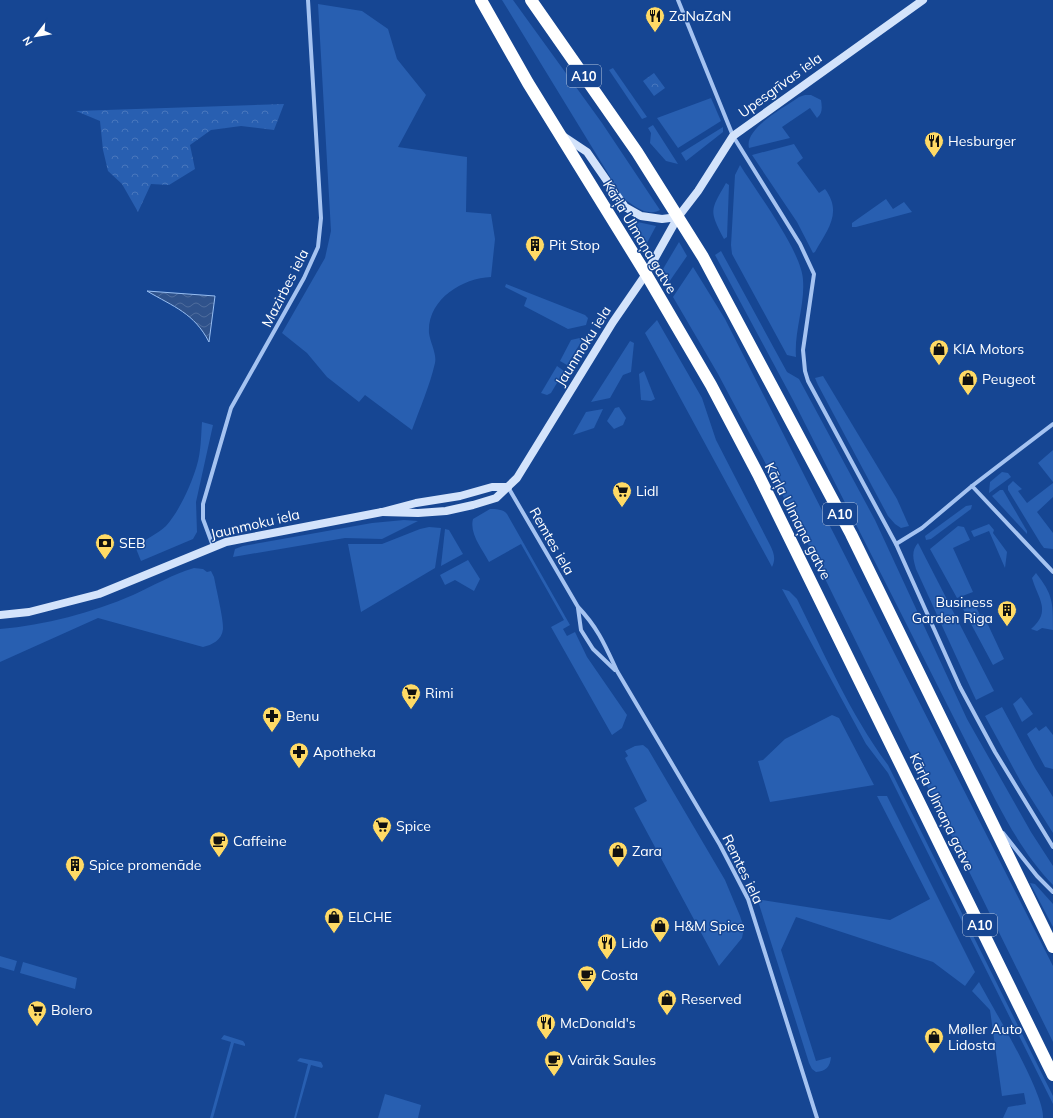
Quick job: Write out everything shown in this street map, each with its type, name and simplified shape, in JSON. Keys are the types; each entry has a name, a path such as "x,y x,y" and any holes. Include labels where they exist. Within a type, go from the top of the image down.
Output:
{"highway":[{"name":"Kārļa Ulmaņa gatve","path":"481,0 528,83 561,134 646,274 711,385 759,476 1053,1075"},
{"name":"A10","path":"532,0 637,152 703,257 851,534 1053,947"}],"street":[{"name":"Mazirbes iela","path":"213,546 203,519 203,504 231,408 300,284 318,247 321,218 308,0"},
{"path":"678,0 733,136 800,244 814,274 803,350 805,371 808,381 896,544 964,693 995,752 1053,847"},
{"name":"Upesgrīvas iela","path":"678,217 698,191 733,136 922,0"},
{"path":"561,134 587,152 625,207 641,216 662,219 678,217"},
{"name":"Jaunmoku iela","path":"382,512 418,513 446,511 496,498 517,478 613,322 646,274 678,217"},
{"path":"896,544 922,528 972,486 1053,424"},
{"name":"Jaunmoku iela","path":"0,615 29,612 99,594 213,546 248,537 382,512 416,503 460,496 492,487 508,486"},
{"name":"Remtes iela","path":"508,486 578,607 593,623 605,644 617,671 716,838 748,899 817,1118"},
{"path":"972,486 1053,572"},
{"name":"Remtes iela","path":"578,607 581,630 592,649 617,671"},
{"path":"990,817 1037,876 1053,892"}],"green space":[{"path":"502,0 513,0 602,123 660,210 650,212 641,210 623,198"},
{"path":"318,4 362,11 388,29 397,59 426,95 398,147 467,157 466,212 491,214 495,239 491,277 480,278 458,286 440,301 434,310 430,321 429,333 435,356 435,363 428,388 412,430 365,395 359,402 327,377 307,353 282,333 325,258 331,231"},
{"path":"613,68 647,117 642,119 609,70"},
{"path":"654,73 665,88 654,96 643,81"},
{"path":"811,95 821,100 821,112 817,118 810,108 782,127 790,138 749,148 749,141 753,133 766,119 799,97"},
{"path":"711,98 721,121 678,148 657,118"},
{"path":"284,104 274,130 241,126 211,130 190,145 195,169 169,185 151,184 138,212 122,184 108,171 103,150 100,121 76,111"},
{"path":"653,125 678,164 666,161 650,143 651,133 648,128"},
{"path":"723,127 723,132 686,161 681,153"},
{"path":"794,144 803,158 797,163 819,193 825,189 833,206 833,214 828,229 813,253 797,222 752,155"},
{"path":"740,165 787,238 801,268 803,290 796,357 787,355 732,254 731,245 735,175"},
{"path":"726,183 729,185 727,237 724,239 716,222 713,211 714,205"},
{"path":"886,199 893,209 904,202 912,212 852,227 852,223"},
{"path":"633,221 656,226 647,243 643,242 632,223"},
{"path":"679,242 687,256 667,285 660,274"},
{"path":"721,251 787,372 799,379 875,520 967,719 1031,832 1053,866 1053,885 1036,865 1007,822 793,400 715,255"},
{"path":"693,267 725,319 1053,966 1053,1042 803,534 718,374 673,297"},
{"path":"506,284 585,315 588,318 586,325 568,329 524,306 527,298 505,287"},
{"path":"657,320 702,398 716,440 773,551 774,559 772,567 645,333"},
{"path":"584,337 567,365 560,361 571,340"},
{"path":"630,341 634,343 631,372 623,375 610,398 591,402"},
{"path":"557,366 564,371 551,393 547,395 541,393"},
{"path":"644,371 655,399 651,401 641,400 639,374"},
{"path":"823,376 897,499 909,526 901,528 888,516 818,385 815,378"},
{"path":"619,407 626,418 623,425 614,429 607,421 615,408"},
{"path":"603,409 594,428 573,435 586,412"},
{"path":"202,422 213,425 196,502 197,532 193,539 141,561 135,546 166,526 176,513 188,489 195,473 198,460 201,444"},
{"path":"1053,450 1053,482 1038,463"},
{"path":"1002,472 1008,473 1011,477 989,493 990,482"},
{"path":"1013,481 1022,489 1018,491 1027,503 1053,483 1053,497 1037,512 1053,533 1053,549 1044,548 1008,490 1008,486"},
{"path":"1000,490 1003,490 1027,531 1027,534 992,496"},
{"path":"972,505 971,509 931,539 926,540 925,536 966,506"},
{"path":"490,509 501,510 507,514 570,625 563,629 567,636 575,632 587,657 627,715 622,728 612,735 551,627 564,620 521,544 489,562 477,542 472,525 473,519"},
{"path":"404,520 418,521 382,539 345,538 233,557 235,549 243,546 372,523"},
{"path":"989,524 994,530 993,533 1007,552 1005,568 989,531 974,537 971,531"},
{"path":"958,526 964,527 970,540 953,548 973,592 957,598 930,549"},
{"path":"429,527 441,528 435,568 361,612 348,544 382,544"},
{"path":"445,529 449,530 463,554 441,566"},
{"path":"918,543 994,691 976,700 916,569 913,555 914,549"},
{"path":"468,560 480,579 474,591 455,580 445,585 440,575"},
{"path":"194,568 203,569 207,572 211,571 214,577 223,629 219,639 210,645 203,647 98,618 0,662 0,629 34,625 85,613 133,595"},
{"path":"1036,573 1046,587 1051,599 1053,630 1042,628 1037,631 1031,629 1037,623 1041,616 1042,610 1042,605 1032,578"},
{"path":"782,589 789,591 797,599 850,705 874,746 888,765 1053,1096 1053,1104 888,773 866,744"},
{"path":"975,605 980,615 983,614 1004,659 993,665 963,609"},
{"path":"1021,697 1033,714 1022,722 1013,704"},
{"path":"1002,707 1035,768 1053,797 1053,833 1022,784 985,716"},
{"path":"832,715 839,718 874,785 770,802 758,761 763,760 785,739"},
{"path":"1046,726 1053,735 1053,769 1045,767 1027,734 1036,727 1039,731"},
{"path":"643,745 648,749 725,880 740,916 744,928 742,938 719,966 634,808 647,801 625,758 628,756 625,751 635,746"},
{"path":"877,796 887,796 975,972 965,986 933,962 796,917 781,950 816,1061 831,1057 827,1068 816,1072 812,1069 809,1063 758,901 762,900 890,920 930,899"},
{"path":"1030,883 1035,884 1053,904 1053,927"},
{"path":"0,956 17,961 14,971 0,967"},
{"path":"23,962 77,978 75,989 20,973"},
{"path":"979,982 1006,1030 1036,1090 1043,1118 1003,1118 1008,1107 1026,1104 1024,1093 1002,1096 990,1010 972,991"},
{"path":"224,1035 243,1041 245,1046 234,1043 213,1118 210,1118 231,1042 221,1039"},
{"path":"300,1058 321,1062 323,1066 322,1068 311,1065 296,1118 294,1118 308,1064 297,1061"},
{"path":"385,1094 421,1105 418,1118 378,1118"}],"water":[{"path":"147,291 215,296 209,342 197,324 190,317"}],"place":[{"name":"ZaNaZaN","path":"655,33"},
{"name":"Hesburger","path":"934,158"},
{"name":"Pit Stop","path":"535,262"},
{"name":"KIA Motors","path":"939,366"},
{"name":"Peugeot","path":"968,396"},
{"name":"Lidl","path":"622,508"},
{"name":"SEB","path":"105,560"},
{"name":"Business Garden Riga","path":"1007,627"},
{"name":"Rimi","path":"411,710"},
{"name":"Benu","path":"272,733"},
{"name":"Apotheka","path":"299,769"},
{"name":"Spice","path":"382,843"},
{"name":"Caffeine","path":"219,858"},
{"name":"Zara","path":"618,868"},
{"name":"Spice promenāde","path":"75,882"},
{"name":"ELCHE","path":"334,934"},
{"name":"H&M Spice","path":"660,943"},
{"name":"Lido","path":"607,960"},
{"name":"Costa","path":"587,992"},
{"name":"Reserved","path":"667,1016"},
{"name":"Bolero","path":"37,1027"},
{"name":"McDonald's","path":"546,1040"},
{"name":"Møller Auto Lidosta","path":"934,1054"},
{"name":"Vairāk Saules","path":"554,1077"}]}
